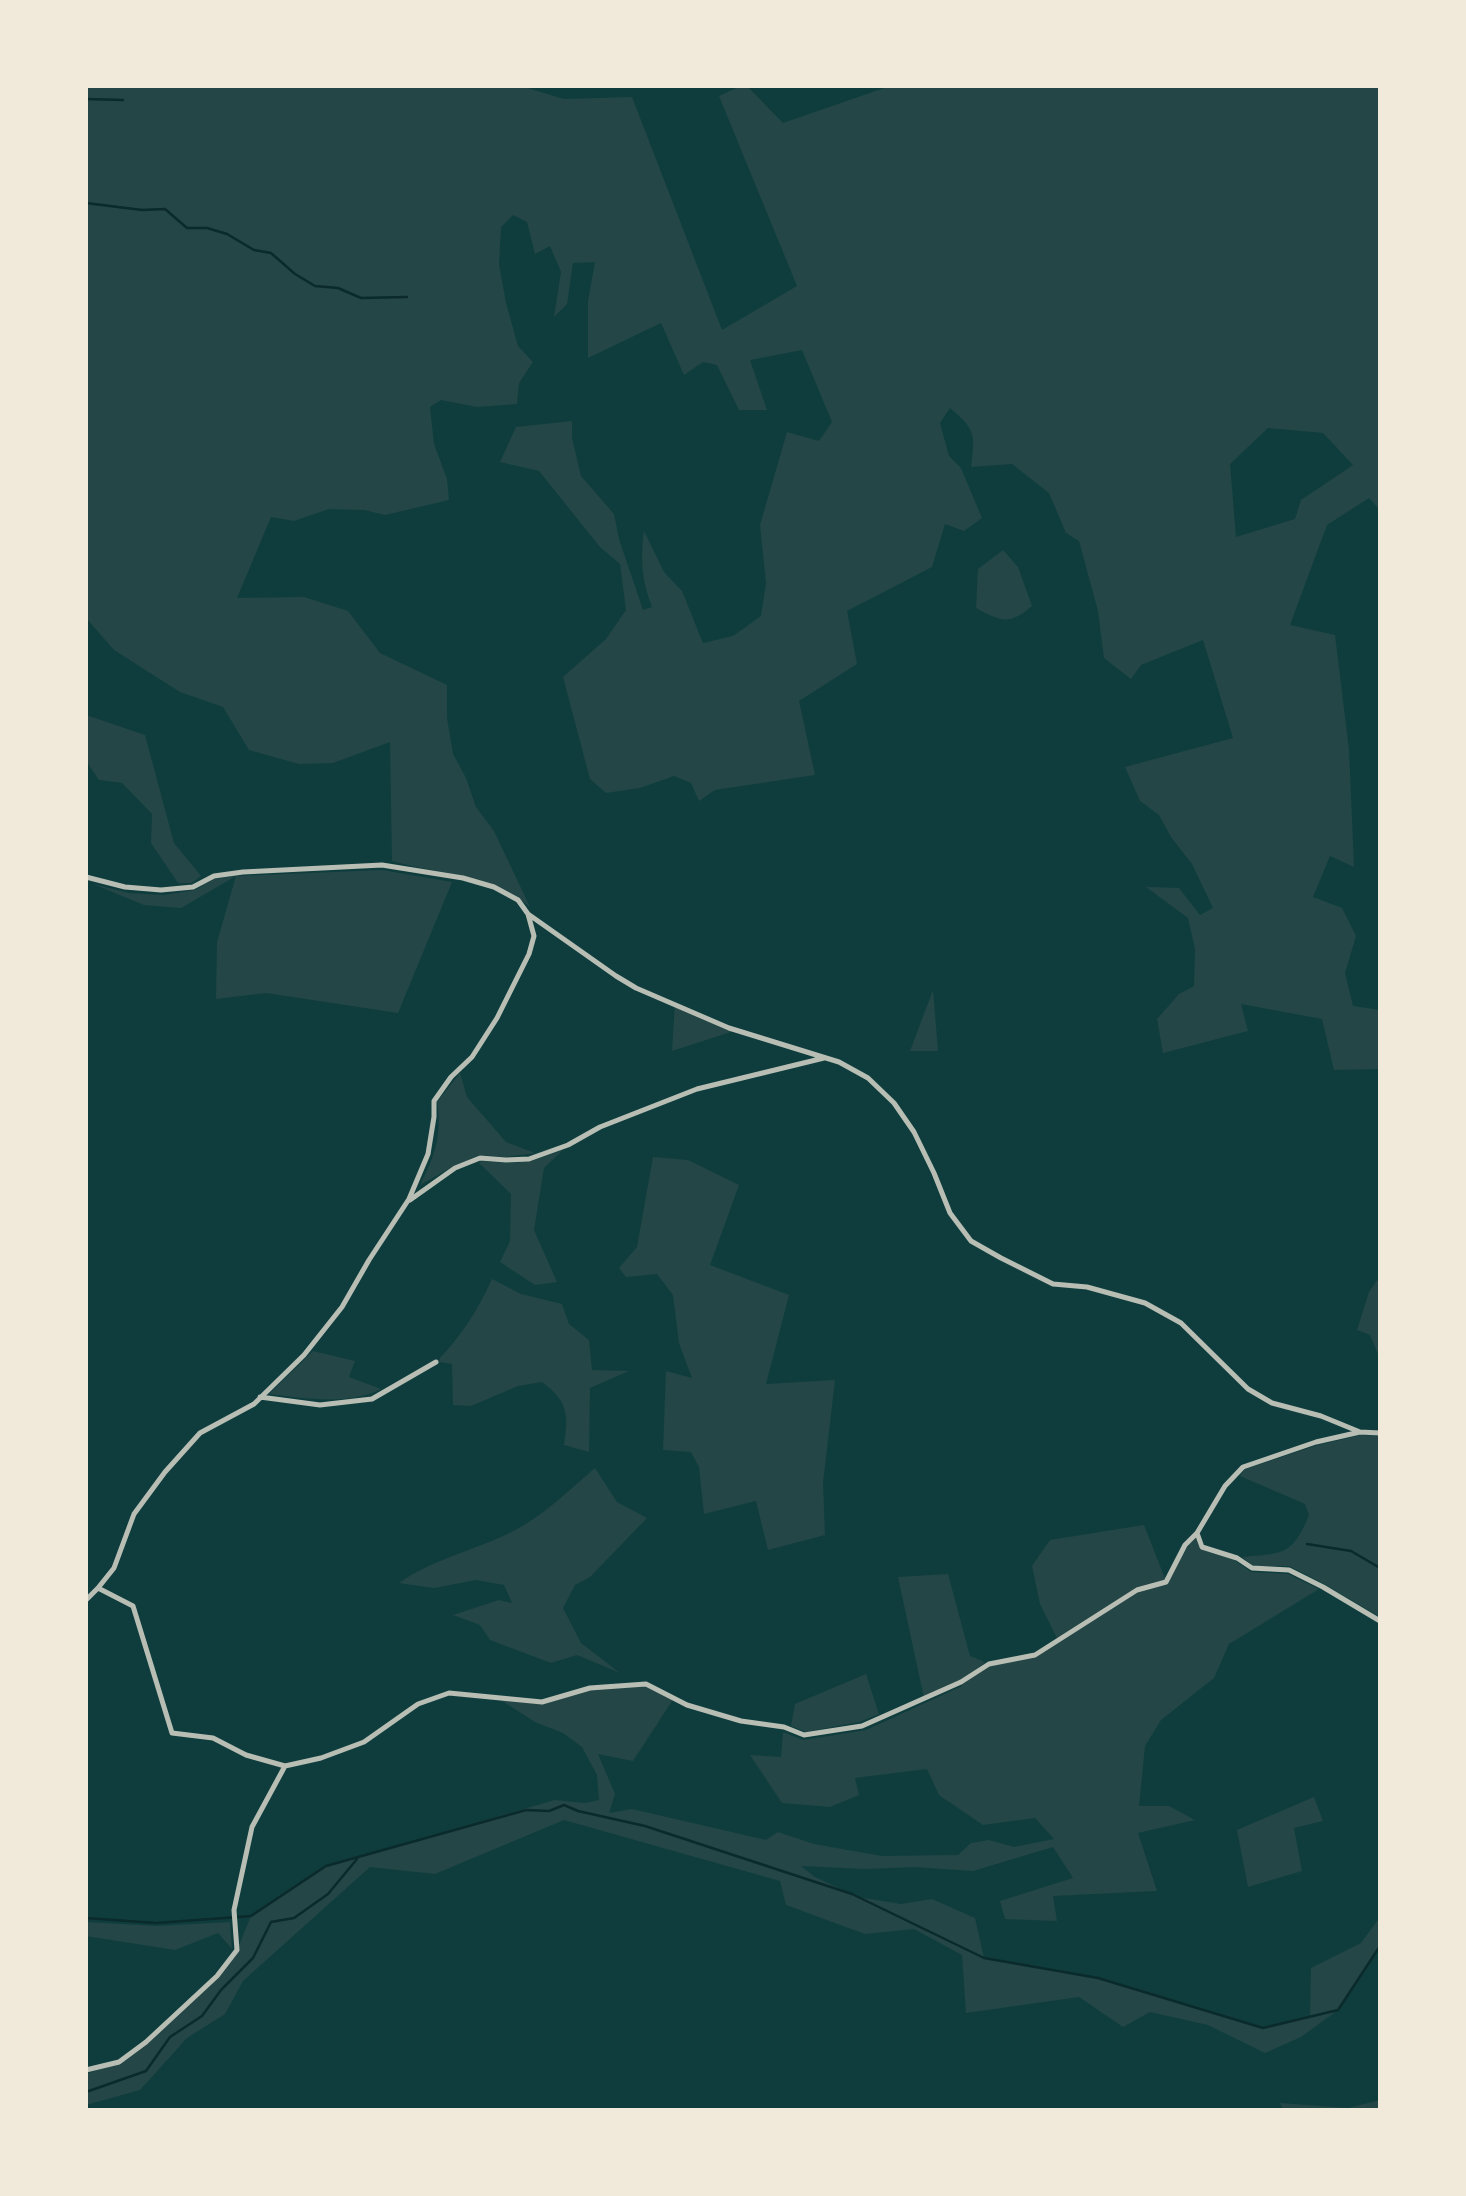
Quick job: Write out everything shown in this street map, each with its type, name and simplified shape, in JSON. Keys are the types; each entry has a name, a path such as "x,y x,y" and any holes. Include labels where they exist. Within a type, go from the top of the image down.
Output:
{"street":[{"path":"86,877 125,887 161,890 193,887 214,876 243,872 382,865 463,878 494,887 518,900 528,914 606,970 636,988 729,1028 839,1062 868,1078 894,1103 914,1132 950,1213 971,1241 1054,1284 1087,1287 1145,1303 1181,1323 1248,1389 1272,1403 1321,1416 1360,1432"},
{"path":"86,1600 114,1568 134,1514 165,1472 200,1433 254,1404 304,1355 342,1307 406,1203 428,1154 434,1101 451,1077 472,1056 497,1018 529,954 534,936 528,914"},
{"path":"406,1203 426,1186 455,1168 480,1158 528,1159 568,1145 600,1127 697,1089 824,1058"},
{"path":"260,1397 320,1405 372,1399 436,1362"},
{"path":"99,1588 133,1606 172,1733 213,1738 246,1755 285,1766 321,1758 364,1742 418,1704 449,1693 542,1702 590,1688 646,1684 687,1705 741,1721 784,1727 804,1735 862,1726 961,1682 989,1664 1035,1655 1137,1590 1166,1581 1185,1545 1196,1533 1225,1486 1243,1467 1316,1442 1360,1432 1380,1433"},
{"path":"1196,1533 1202,1547 1237,1558 1252,1568 1289,1570 1380,1621"},
{"path":"86,2070 119,2062 146,2042 217,1976 237,1950 234,1910 252,1827 285,1766"}],"shaded area":[{"path":"86,86 521,86 564,99 632,97 722,330 797,286 719,96 741,86 747,86 783,123 890,86 1380,86 1380,510 1369,498 1327,525 1290,625 1335,635 1349,750 1354,867 1330,856 1313,897 1342,908 1356,936 1345,973 1353,1006 1380,1010 1380,1069 1334,1070 1322,1019 1241,1004 1248,1031 1163,1053 1157,1019 1179,994 1194,986 1195,949 1188,918 1146,887 1179,888 1200,915 1213,908 1192,864 1171,837 1159,815 1140,801 1125,767 1233,738 1203,640 1141,665 1131,679 1104,658 1098,611 1079,541 1066,533 1049,493 1012,464 971,467 972,433 950,408 940,423 949,456 961,468 982,518 964,531 945,524 932,567 847,611 857,664 799,701 815,775 715,790 699,801 691,783 674,776 640,788 606,793 590,779 563,677 606,639 626,610 620,564 600,547 539,471 500,462 516,427 572,421 572,438 581,476 614,514 619,539 643,610 652,607 643,570 644,531 664,572 682,591 703,643 733,636 761,616 766,583 760,525 787,432 819,441 832,422 802,350 750,360 767,410 739,410 717,365 703,362 684,375 661,323 588,358 588,301 595,262 573,263 567,304 554,317 561,272 550,246 535,254 527,222 513,215 501,227 499,264 518,346 533,362 519,383 517,404 477,407 441,400 430,407 434,444 447,479 449,500 385,515 364,510 329,509 294,521 271,517 237,598 304,597 348,611 380,653 447,685 447,718 453,754 466,778 476,807 494,831 530,907 514,895 481,881 392,861 390,742 333,763 299,764 249,750 223,707 180,692 114,650 86,618","holes":["1268,428 1323,433 1353,465 1301,500 1295,519 1236,537 1230,464"]},
{"path":"1003,550 1018,567 1032,606 1011,619 998,618 976,608 978,569"},
{"path":"86,715 145,735 174,843 201,876 192,883 178,883 151,843 152,814 122,783 99,780 86,761"},
{"path":"382,870 452,882 398,1013 266,993 216,999 217,942 236,876"},
{"path":"236,876 181,908 144,905 93,884 129,893 163,895 195,890 214,879"},
{"path":"933,990 938,1051 910,1051"},
{"path":"675,1002 737,1030 672,1051"},
{"path":"460,1073 467,1097 506,1142 535,1153 505,1157 479,1155 420,1185 436,1145 439,1125 437,1102"},
{"path":"563,1150 544,1168 534,1230 557,1282 535,1285 500,1262 510,1241 511,1194 479,1163 523,1162"},
{"path":"653,1157 688,1160 739,1185 710,1265 789,1295 766,1384 835,1380 823,1483 825,1535 768,1550 756,1501 704,1514 699,1467 691,1452 663,1450 666,1371 692,1378 679,1343 673,1295 657,1274 626,1277 619,1268 637,1247"},
{"path":"1380,1276 1380,1359 1370,1335 1357,1330 1369,1292"},
{"path":"492,1279 521,1294 562,1304 569,1324 589,1340 592,1370 629,1371 590,1388 589,1452 564,1445 565,1409 557,1396 542,1382 518,1386 471,1406 453,1405 452,1364 439,1362 440,1358 469,1321"},
{"path":"313,1351 355,1361 349,1377 381,1389 355,1398 340,1399 269,1394"},
{"path":"1361,1435 1380,1436 1380,1617 1289,1566 1253,1566 1242,1557 1268,1555 1285,1550 1297,1538 1309,1515 1305,1504 1240,1476 1245,1469 1318,1445"},
{"path":"595,1468 617,1502 647,1518 590,1577 575,1585 563,1608 581,1643 620,1673 577,1655 551,1663 490,1640 480,1625 453,1615 499,1600 512,1603 504,1585 476,1580 434,1588 399,1583 436,1563 490,1542 528,1523"},
{"path":"1144,1525 1166,1581 1196,1537 1200,1549 1234,1560 1251,1572 1288,1574 1319,1589 1229,1644 1214,1678 1161,1720 1145,1746 1139,1806 1169,1806 1195,1820 1138,1833 1157,1891 1053,1896 1057,1921 1005,1919 1000,1901 1073,1878 1053,1847 973,1871 914,1867 866,1869 801,1866 815,1877 858,1897 901,1904 932,1899 975,1918 984,1958 1098,1978 1263,2028 1310,2017 1311,1968 1361,1943 1380,1917 1380,1946 1338,2010 1301,2037 1265,2053 1208,2025 1150,2012 1123,2027 1079,1997 966,2013 962,1955 914,1929 865,1934 786,1905 780,1881 564,1820 435,1874 370,1867 243,1981 225,2014 187,2038 140,2090 86,2105 86,2074 119,2062 146,2042 217,1976 237,1950 251,1916 326,1866 555,1800 585,1803 599,1800 597,1775 582,1747 563,1733 535,1722 496,1697 542,1702 590,1688 646,1684 674,1698 633,1761 598,1754 615,1794 609,1813 632,1809 766,1840 778,1832 814,1844 882,1856 958,1855 971,1843 989,1840 1014,1847 1054,1839 1035,1818 983,1825 939,1795 927,1769 855,1778 859,1795 830,1807 782,1803 750,1755 781,1757 783,1732 803,1740 866,1730 962,1686 961,1683 924,1698 898,1577 948,1574 970,1656 985,1662 968,1677 989,1664 1035,1655 1058,1640 1040,1604 1032,1566 1050,1540"},
{"path":"866,1674 879,1714 859,1722 806,1732 791,1726 795,1704"},
{"path":"1314,1797 1323,1821 1294,1828 1302,1871 1248,1887 1237,1830"},
{"path":"86,1922 157,1926 230,1922 232,1949 218,1933 175,1950 86,1936"},
{"path":"1380,2100 1380,2110 1283,2110 1280,2103 1348,2108"}],"waterway":[{"path":"86,99 123,100"},
{"path":"86,203 142,210 165,209 187,228 207,228 227,234 254,250 271,253 295,274 315,286 338,288 361,298 407,297"},
{"path":"1307,1544 1351,1551 1380,1568"},
{"path":"86,1918 156,1923 251,1916 326,1866 526,1810 549,1811 564,1805 578,1811 645,1826 852,1894 984,1958 1098,1978 1263,2028 1338,2010 1380,1946"},
{"path":"86,2092 146,2071 170,2037 202,2016 221,1990 253,1958 271,1922 294,1918 328,1894 357,1859"}]}
